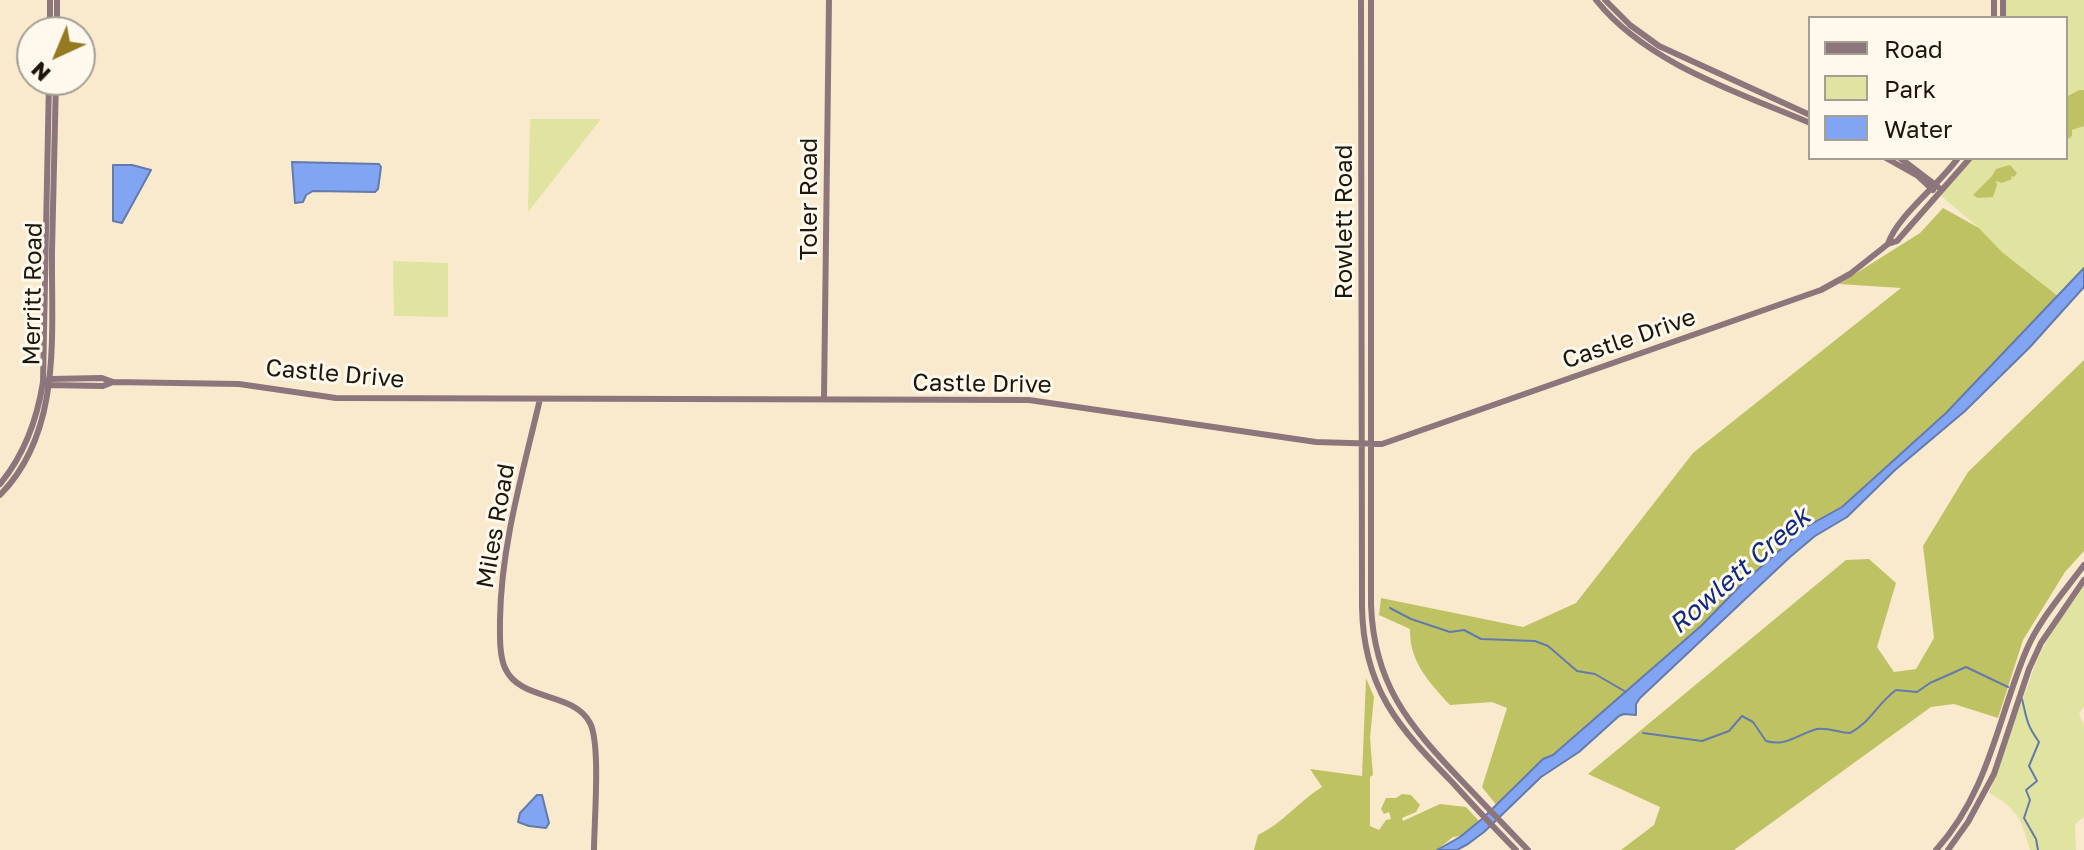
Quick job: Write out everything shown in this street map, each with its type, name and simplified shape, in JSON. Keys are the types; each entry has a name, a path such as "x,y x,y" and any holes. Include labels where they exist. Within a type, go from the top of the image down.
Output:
{"street":[{"name":"Toler Road","path":"824,399 829,0"},
{"name":"Rowlett Road","path":"1361,0 1366,444"},
{"name":"Rowlett Road","path":"1366,444 1372,300 1371,0"},
{"path":"1596,0 1627,33 1655,53 1808,122"},
{"path":"1605,0 1630,25 1659,46 1808,114"},
{"name":"Merritt Road","path":"0,484 15,464 35,423 47,383 49,96"},
{"name":"Merritt Road","path":"0,495 22,468 33,445 47,383 56,96"},
{"path":"1890,160 1938,190"},
{"path":"1902,160 1938,190"},
{"path":"1938,190 1957,160"},
{"path":"1938,190 1968,160"},
{"name":"Castle Drive","path":"47,383 102,378 113,382 239,384 336,398 1029,400 1316,442 1382,444 1821,290 1897,241 1938,190"},
{"path":"1362,300 1372,300"},
{"name":"Miles Road","path":"540,399 504,560 500,598 501,650 504,665 514,680 532,691 576,708 591,724 595,743 594,850"},
{"path":"1366,444 1362,543 1364,639 1378,687 1402,730 1516,850"},
{"path":"1366,444 1372,631 1379,664 1388,686 1413,727 1528,850"},
{"path":"1362,543 1366,575 1371,580"},
{"path":"1936,850 1970,801 1987,767 2029,645 2084,565"},
{"path":"1948,850 1991,781 2029,669 2046,633 2084,580"}],"green space":[{"path":"2006,0 2084,0 2084,268 2056,295 2002,252 1941,196 1971,160 2068,160 2068,16 2005,16"},
{"path":"2084,90 2084,126 2072,130 2072,136 2068,139 2068,96"},
{"path":"530,119 601,119 528,212"},
{"path":"2010,165 2017,173 2002,183 1996,181 1993,197 1978,198 1973,195 1996,169"},
{"path":"1943,208 1979,228 2002,252 2059,297 1916,451 1805,537 1719,619 1498,807 1482,787 1507,708 1492,702 1450,705 1417,662 1410,629 1379,615 1381,598 1523,627 1576,603 1693,453 1901,288 1839,284 1920,233"},
{"path":"393,261 448,263 448,317 394,316"},
{"path":"2084,360 2084,551 2065,572 2023,640 1998,718 1954,704 1931,707 1734,850 1621,850 1654,825 1660,807 1588,774 1846,560 1869,559 1896,583 1877,647 1894,672 1916,669 1934,638 1923,546 1968,472"},
{"path":"2084,586 2084,706 2079,714 2084,725 2084,817 2075,824 2076,850 2030,850 2017,816 1989,793 2037,660 2051,633"},
{"path":"1366,678 1374,697 1370,738 1373,775 1370,777 1370,826 1379,830 1386,820 1391,819 1389,812 1384,814 1381,809 1386,798 1396,798 1402,794 1411,795 1420,805 1416,812 1402,818 1403,821 1440,804 1466,807 1479,821 1463,836 1453,837 1437,850 1254,850 1258,835 1322,787 1310,769 1362,776"}],"water":[{"path":"292,162 379,164 378,189 375,192 313,191 306,195 303,202 295,203"},
{"path":"113,165 132,165 151,170 122,223 113,221"},
{"path":"2084,268 2084,287 2030,347 1965,411 1895,470 1847,517 1815,536 1790,557 1640,698 1636,704 1636,715 1619,716 1579,752 1541,777 1468,844 1457,850 1437,850 1482,819 1543,759 1553,755 1701,626 1744,582 1806,527 1842,507 1946,413"},
{"path":"537,795 542,795 549,823 546,828 518,822 520,813"}],"waterway":[{"path":"1390,608 1411,619 1450,632 1464,630 1481,639 1535,641 1548,646 1577,671 1595,674 1626,692"},
{"path":"1643,733 1702,741 1729,731 1742,716 1753,722 1766,741 1780,742 1817,729 1850,733 1896,690 1917,692 1966,667 2008,687"},
{"path":"2022,699 2029,726 2039,742 2029,766 2037,781 2026,790 2030,800 2024,818 2036,839 2038,850"}],"water label":[{"name":"Rowlett Creek","path":"1740,571"}]}
